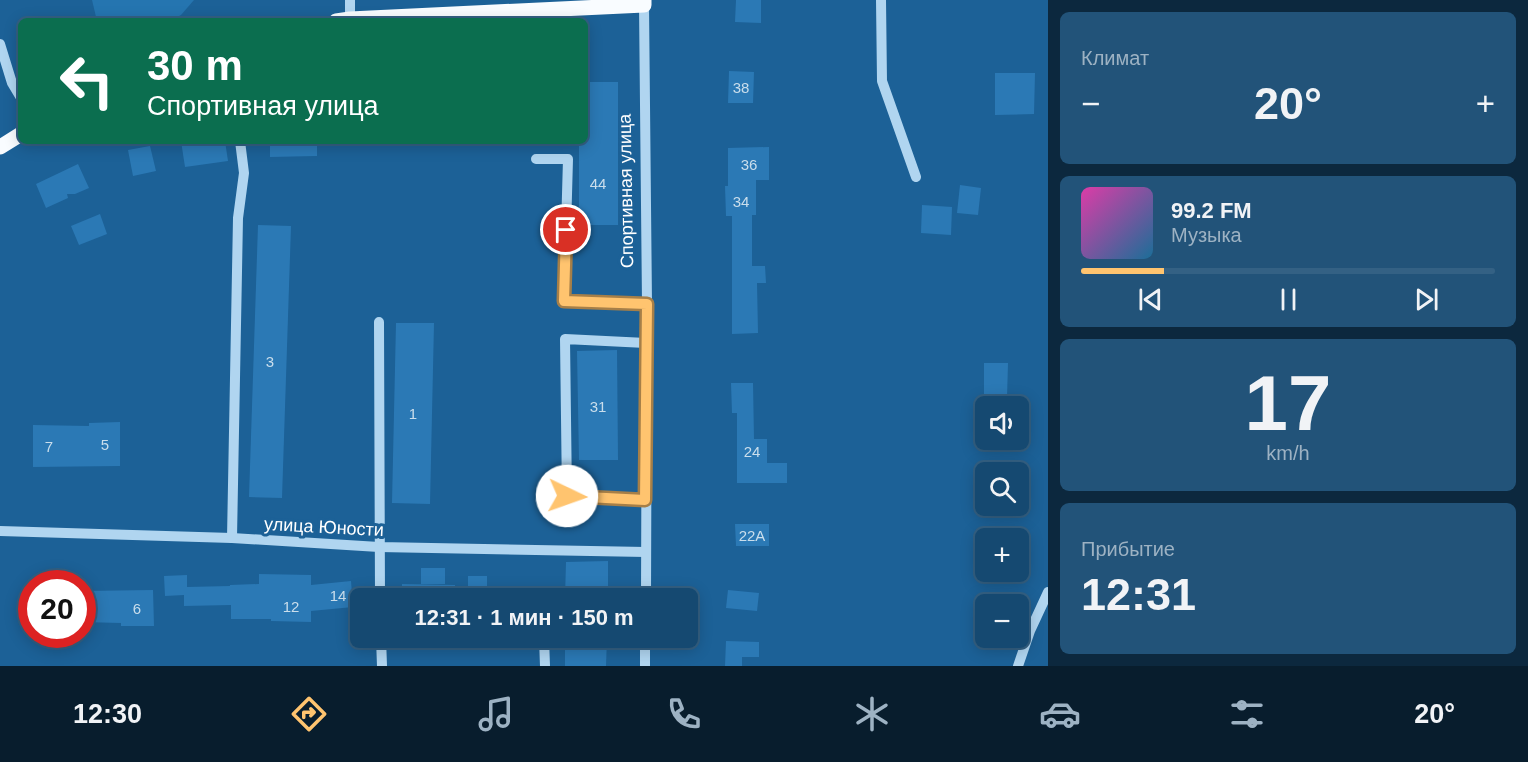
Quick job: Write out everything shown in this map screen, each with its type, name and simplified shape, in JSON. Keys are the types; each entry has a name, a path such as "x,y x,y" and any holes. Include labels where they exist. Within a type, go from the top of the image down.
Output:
{"main road":[{"path":"378,18 644,3"},
{"path":"0,147 18,136"}],"street":[{"path":"344,18 350,0"},
{"path":"881,0 882,81 916,177"},
{"name":"Спортивная улица","path":"644,3 647,304 646,588"},
{"path":"0,44 12,83 18,93"},
{"path":"232,538 238,218 244,173 240,144"},
{"path":"536,159 568,159 564,301 647,304"},
{"path":"379,322 380,588"},
{"path":"645,500 567,496 565,339 646,343"},
{"name":"улица Юности","path":"0,531 232,538 379,547 646,552"},
{"path":"1018,666 1030,631 1048,591"},
{"path":"381,648 382,666"},
{"path":"544,648 545,666"},
{"path":"645,648 645,666"}],"shaded area":[{"path":"92,0 194,0 181,15 175,18 96,18"}],"building":[{"path":"736,0 761,0 761,23 735,22"},
{"path":"729,71 754,72 753,103 728,103"},
{"path":"995,73 1035,73 1034,114 995,115"},
{"path":"588,82 618,82 618,225 579,225 579,144 588,144"},
{"path":"181,144 225,144 228,161 185,167"},
{"path":"270,144 317,144 317,156 270,157"},
{"path":"150,146 156,171 133,176 128,150"},
{"path":"769,147 769,180 756,180 756,215 752,215 752,266 765,266 766,283 757,283 758,333 732,334 732,216 726,216 725,186 728,186 728,148"},
{"path":"78,164 89,188 75,194 67,194 68,198 46,208 36,184"},
{"path":"960,185 981,188 978,215 957,213"},
{"path":"922,205 952,207 951,235 921,233"},
{"path":"100,214 107,234 79,245 71,226"},
{"path":"258,225 291,226 282,498 249,497"},
{"path":"396,323 434,323 430,504 392,503"},
{"path":"617,350 618,460 579,460 577,351"},
{"path":"984,363 1008,363 1007,396 984,396"},
{"path":"731,383 753,383 754,439 767,439 767,463 787,463 787,483 737,483 737,413 732,413"},
{"path":"120,422 120,466 33,467 33,425 89,426 89,423"},
{"path":"735,524 769,524 769,546 736,546"},
{"path":"608,561 608,588 565,588 566,562"},
{"path":"421,568 445,568 445,584 421,584"},
{"path":"259,574 311,575 311,585 351,581 350,607 311,611 311,622 231,619 231,605 184,606 184,595 165,596 164,576 187,575 187,587 259,584"},
{"path":"468,576 487,576 487,588 468,588"},
{"path":"402,584 455,585 455,588 402,588"},
{"path":"153,590 154,626 121,626 121,623 96,622 96,591"},
{"path":"728,590 759,593 757,611 726,608"},
{"path":"726,641 759,642 759,657 742,657 742,666 725,666"},
{"path":"565,648 607,648 606,666 565,666"}],"route":[{"path":"566,230 564,301 647,304 645,500 567,496"}]}
